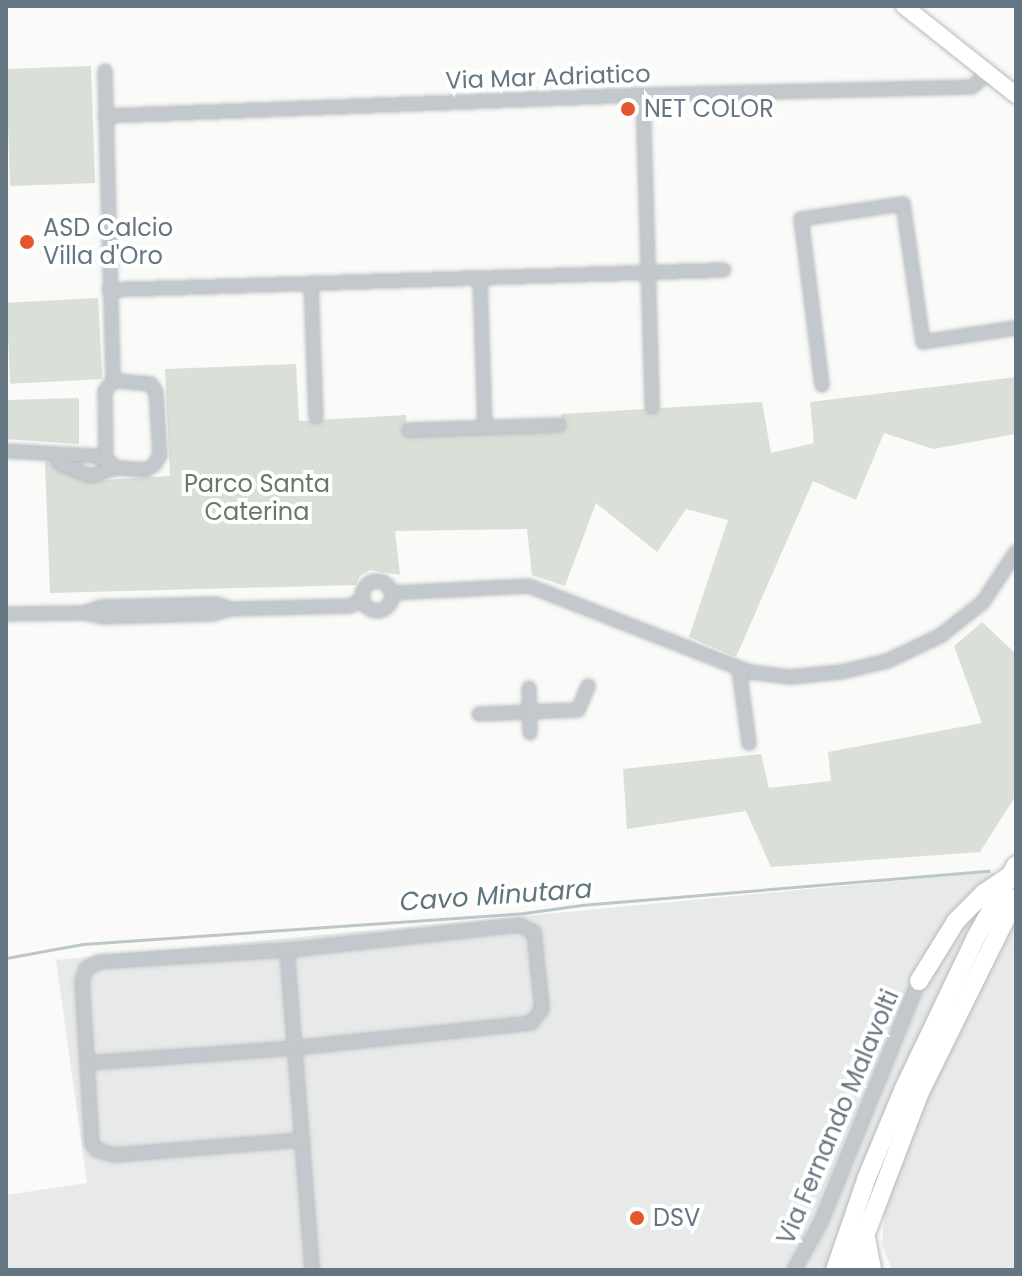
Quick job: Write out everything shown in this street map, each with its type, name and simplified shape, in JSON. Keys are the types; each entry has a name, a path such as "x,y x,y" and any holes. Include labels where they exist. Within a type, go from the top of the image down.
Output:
{"highway":[{"path":"919,981 956,921 1013,870"},
{"path":"835,1270 867,1177 904,1088 1013,870"},
{"path":"852,1270 920,1092 1016,898"},
{"path":"865,1231 872,1270"}],"main road":[{"path":"904,6 1016,95"}],"street":[{"path":"105,71 113,381 105,391 112,464"},
{"name":"Via Mar Adriatico","path":"105,116 643,95 972,87 988,73"},
{"path":"643,95 652,407"},
{"path":"822,385 801,219 903,204 923,342 1016,328"},
{"path":"109,290 724,270"},
{"path":"480,278 485,427"},
{"path":"311,283 316,417"},
{"path":"6,451 87,455 112,464 146,470 154,465 160,455 156,392 151,384 113,381"},
{"path":"409,430 559,425"},
{"path":"52,455 61,464 90,476 112,464"},
{"path":"392,593 537,588 739,669 771,677 790,677 841,672 887,661 940,636 983,602 1016,552"},
{"path":"382,581 392,593 390,603 381,610 370,609 362,600 362,590 370,582 382,581"},
{"path":"6,614 84,613 101,607 216,604 231,609 350,606 362,600"},
{"path":"739,669 749,743"},
{"path":"479,714 578,710 588,686"},
{"path":"529,688 530,733"},
{"path":"87,1063 294,1048 531,1023 541,1014 542,1001 536,937 524,925 287,950 91,965 82,981 87,1063 92,1144 104,1154 302,1140"},
{"path":"287,950 312,1270"},
{"name":"Via Fernando Malavolti","path":"794,1270 821,1222 919,981"}],"shaded area":[{"path":"991,872 1001,877 903,1069 825,1270 6,1270 6,1195 87,1183 56,960"},
{"path":"1016,921 1016,1270 892,1270 882,1245 885,1210 902,1155 962,1019"}],"green space":[{"path":"91,66 95,183 10,186 6,69"},
{"path":"98,298 102,379 10,384 6,303"},
{"name":"Parco Santa Caterina","path":"296,364 299,421 406,415 408,436 561,431 561,414 762,402 771,453 814,443 810,402 1016,377 1016,434 933,449 884,433 856,500 813,481 736,657 689,637 728,520 686,509 657,552 596,503 565,586 532,575 527,529 395,531 400,575 370,570 360,576 356,585 50,593 45,462 85,481 170,476 165,369"},
{"path":"79,398 79,444 6,439 6,400"},
{"path":"982,622 1016,654 1016,795 980,852 771,867 746,811 627,829 623,769 761,754 769,788 831,781 828,752 982,723 954,646"}],"waterway":[{"name":"Cavo Minutara","path":"6,958 83,944 524,913 581,905 989,871"}],"place":[{"name":"NET COLOR","path":"628,109"},
{"name":"ASD Calcio Villa d'Oro","path":"27,242"},
{"name":"DSV","path":"637,1218"}]}
